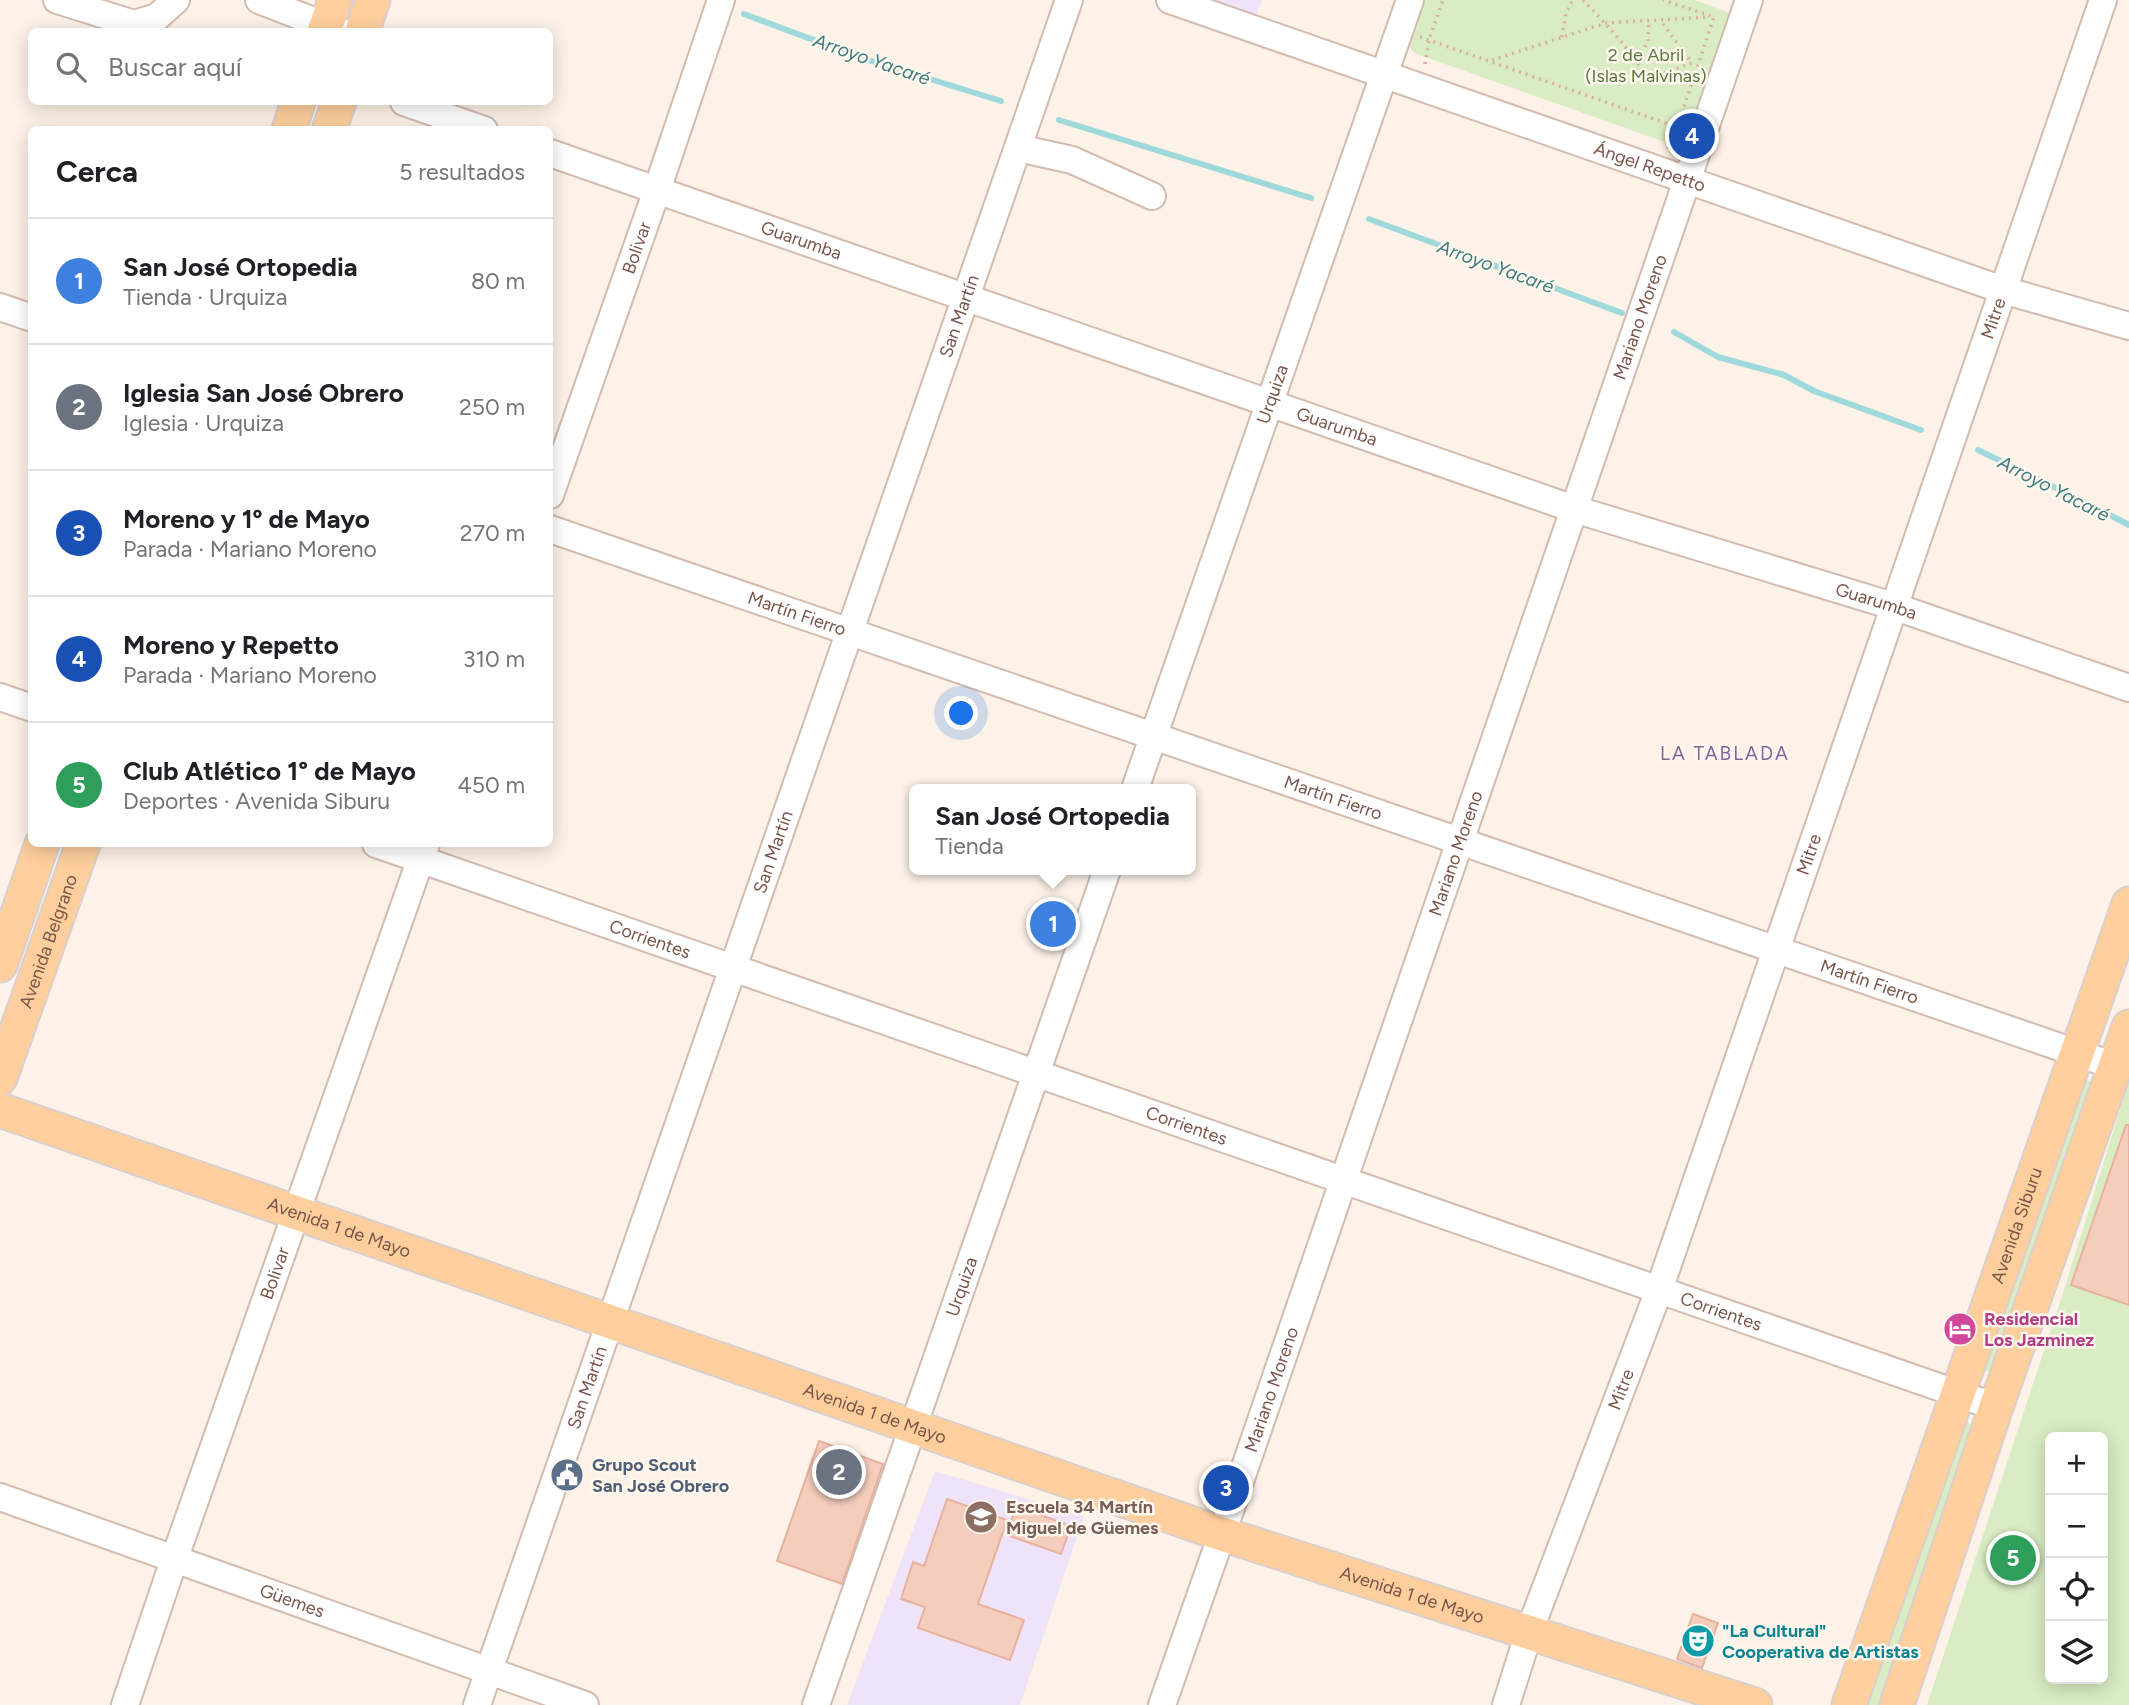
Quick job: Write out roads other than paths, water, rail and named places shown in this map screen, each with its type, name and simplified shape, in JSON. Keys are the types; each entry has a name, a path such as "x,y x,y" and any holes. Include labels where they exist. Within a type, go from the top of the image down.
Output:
{"main road":[{"path":"363,28 373,0"},
{"path":"290,126 297,105"},
{"path":"330,126 338,105"},
{"path":"0,965 41,847"},
{"name":"Avenida Belgrano","path":"0,1079 82,847"},
{"name":"Avenida Siburu","path":"1849,1705 2129,904"},
{"path":"1896,1705 1996,1407 2129,1027"},
{"name":"Avenida 1 de Mayo","path":"0,1110 1222,1534 1755,1705"}],"street":[{"path":"57,0 134,24 157,18 176,0"},
{"path":"259,0 332,22"},
{"name":"Bolivar","path":"553,486 721,0"},
{"name":"San Martín","path":"477,1705 1069,0"},
{"name":"Ángel Repetto","path":"1170,0 2003,290 2129,326"},
{"name":"Urquiza","path":"1137,784 1410,0"},
{"name":"Mariano Moreno","path":"1162,1705 1749,0"},
{"name":"Mitre","path":"1506,1705 1529,1632 1659,1290 2103,0"},
{"path":"413,105 473,126"},
{"path":"1018,148 1072,160 1152,196"},
{"name":"Guarumba","path":"553,154 1574,509 1893,606 2129,688"},
{"path":"0,307 28,317"},
{"name":"Martín Fierro","path":"553,529 2115,1066"},
{"path":"0,697 28,707"},
{"name":"Corrientes","path":"397,847 424,851 733,968 1996,1407"},
{"name":"Bolivar","path":"125,1705 424,851"},
{"name":"Urquiza","path":"816,1705 1105,875"},
{"name":"Güemes","path":"0,1497 585,1705"}],"waterway":[{"name":"Arroyo Yacaré","path":"744,14 865,59 1001,101"},
{"name":"Arroyo Yacaré","path":"1059,120 1311,198"},
{"name":"Arroyo Yacaré","path":"1369,219 1622,313"},
{"name":"Arroyo Yacaré","path":"1674,332 1718,357 1784,375 1814,391 1921,430"},
{"name":"Arroyo Yacaré","path":"1978,450 2129,525"}],"place":[{"name":"Moreno y Repetto","path":"1692,136"},
{"name":"San José Ortopedia","path":"1053,924"},
{"name":"Residencial Los Jazminez","path":"1960,1329"},
{"name":"Iglesia San José Obrero","path":"839,1472"},
{"name":"Grupo Scout San José Obrero","path":"567,1475"},
{"name":"Moreno y 1º de Mayo","path":"1226,1488"},
{"name":"Escuela 34 Martín Miguel de Güemes","path":"981,1517"},
{"name":"Club Atlético 1° de Mayo","path":"2013,1558"},
{"name":"\"La Cultural\" Cooperativa de Artistas","path":"1698,1641"}],"district":[{"name":"LA TABLADA","path":"1725,753"}],"park label":[{"name":"2 de Abril (Islas Malvinas)","path":"1646,65"}]}
